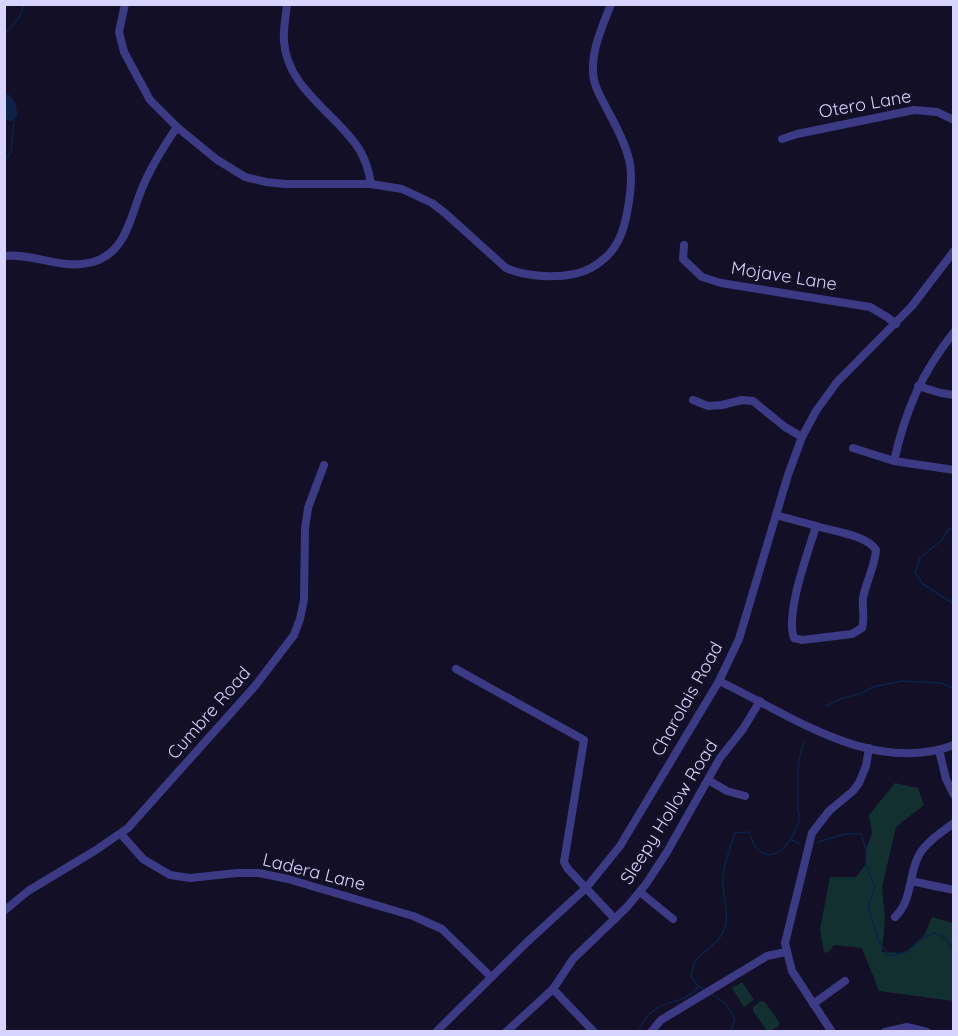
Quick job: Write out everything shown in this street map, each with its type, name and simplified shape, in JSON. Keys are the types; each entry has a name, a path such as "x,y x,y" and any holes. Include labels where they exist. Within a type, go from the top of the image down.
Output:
{"street":[{"path":"125,4 119,32 124,52 150,100 177,127 216,159 245,177 266,182 371,184 402,189 432,203 458,223 497,262 517,273 545,275 572,274 587,270 604,260 617,245 624,228 632,184 627,151 595,87 592,71 599,37 611,4"},
{"path":"287,4 284,42 290,65 310,95 359,149 368,167 371,184"},
{"name":"Otero Lane","path":"782,139 914,110 937,112 954,120"},
{"path":"4,256 17,255 78,265 96,261 110,253 123,239 142,188 156,159 177,127"},
{"name":"Mojave Lane","path":"684,245 683,259 702,277 722,283 870,308 896,324"},
{"name":"Charolais Road","path":"436,1032 586,888 607,864 634,825 719,681 739,639 776,514 802,437 826,395 853,365 896,324 954,251"},
{"path":"894,461 904,421 918,386 933,359 954,332"},
{"path":"918,386 954,395"},
{"path":"693,400 708,406 742,400 753,401 802,437"},
{"path":"853,448 894,461 954,470"},
{"name":"Cumbre Road","path":"4,911 28,891 121,834 154,801 232,713 294,635 304,600 305,529 308,508 324,465"},
{"path":"776,514 860,538 871,543 876,550 862,602 864,620 862,628 852,634 802,640 794,638 791,631 792,615 816,526"},
{"path":"456,669 584,740 564,862 615,920"},
{"path":"719,681 829,736 869,748 909,753 939,750 954,745"},
{"name":"Sleepy Hollow Road","path":"506,1032 553,989 573,958 615,920 640,892 667,852 720,758 743,729 759,702"},
{"path":"832,1032 792,971 785,943 812,833 821,820 853,791 866,766 869,748"},
{"path":"939,750 946,779 954,795"},
{"path":"708,780 727,791 745,796"},
{"path":"895,917 903,907 916,863 923,850 954,823"},
{"name":"Ladera Lane","path":"121,834 143,859 170,875 190,879 237,873 259,873 288,879 413,916 442,929 491,977"},
{"path":"911,881 954,890"},
{"path":"640,892 673,919"},
{"path":"651,1032 661,1020 767,956 786,952"},
{"path":"813,1004 845,981"},
{"path":"553,989 594,1032"},
{"path":"885,1032 908,1027 927,1032"}],"green space":[{"path":"895,783 918,788 924,805 896,827 882,887 885,918 882,952 905,953 925,934 932,917 953,923 953,1001 879,991 862,948 834,945 830,951 824,953 820,929 830,877 856,877 866,864 866,850 872,833 869,815"},
{"path":"742,982 754,1000 744,1007 732,988"},
{"path":"761,1001 765,1002 779,1022 779,1026 771,1031 767,1031 753,1011 753,1007"}],"water":[{"path":"5,92 13,99 16,108 17,116 11,122 5,118"}],"waterway":[{"path":"4,35 20,16 24,4"},
{"path":"4,161 11,152 14,120"},
{"path":"954,527 948,530 942,540 920,558 915,572 923,584 954,604"},
{"path":"826,706 873,687 902,681 941,683 954,689"},
{"path":"705,990 698,986 691,976 696,961 718,940 726,924 723,873 735,833 749,832 756,848 765,854 776,853 786,845 799,821 798,772 804,743"},
{"path":"818,842 845,834 861,834 866,850 866,865 875,887 868,906 879,942 890,956 906,952 924,937 935,933 944,937 954,950"},
{"path":"792,840 799,844"},
{"path":"638,1032 652,1012 691,994 698,987"},
{"path":"712,994 726,1004 735,1019 731,1030 727,1032"}]}
